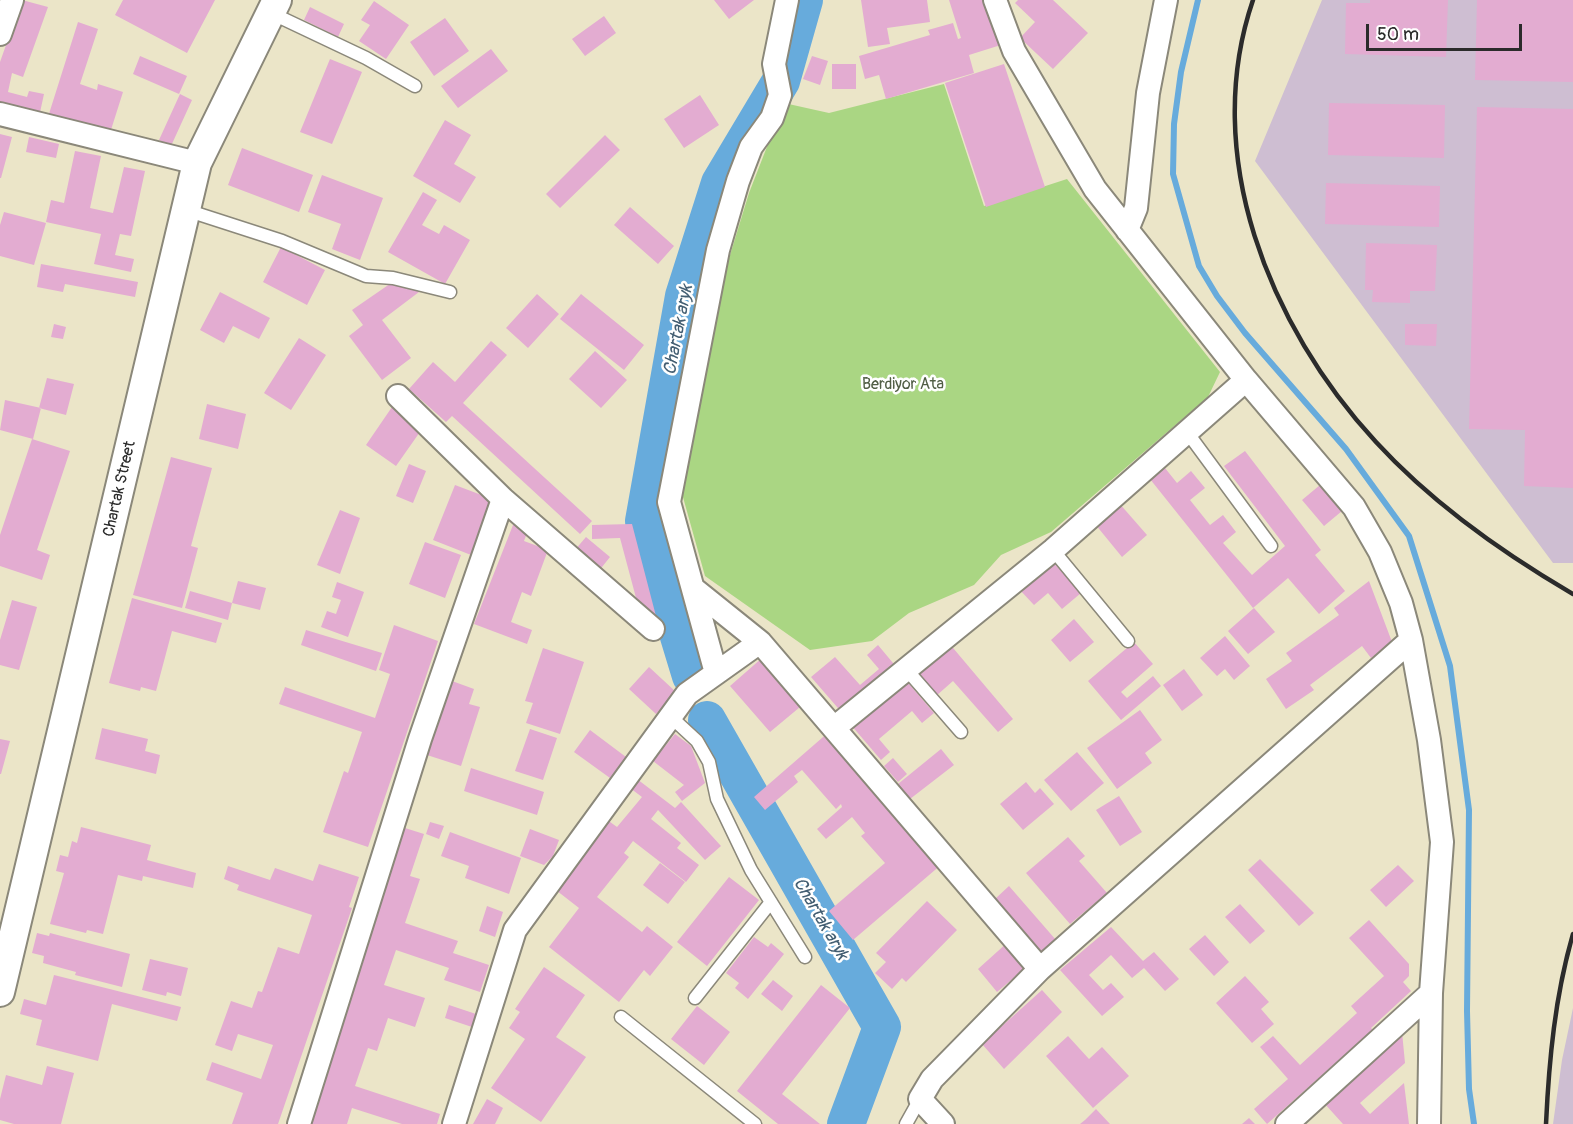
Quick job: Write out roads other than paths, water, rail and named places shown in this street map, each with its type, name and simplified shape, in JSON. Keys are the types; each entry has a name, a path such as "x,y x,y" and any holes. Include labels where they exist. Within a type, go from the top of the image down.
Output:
{"street":[{"path":"0,34 12,0"},
{"path":"716,673 669,502 718,250 738,181 751,147 772,118 779,86 774,64 787,0"},
{"path":"995,0 1014,51 1095,189 1246,380 1364,522 1380,552 1411,640 1429,740 1442,842 1431,993 1429,1124"},
{"path":"1127,230 1136,208 1148,93 1166,0"},
{"name":"Chartak Street","path":"0,992 197,163 274,7"},
{"path":"0,114 197,163"},
{"path":"834,728 1053,550 1246,380"},
{"path":"398,396 503,499 653,629"},
{"path":"299,1124 420,739 503,499"},
{"path":"694,589 760,642 1040,969"},
{"path":"943,1124 920,1099 932,1079 1040,969 1411,640"},
{"path":"454,1124 515,930 687,694 760,642"},
{"path":"1287,1124 1431,993"}],"lane":[{"path":"274,7 415,86"},
{"path":"186,210 282,241 366,276 393,278 450,292"},
{"path":"1187,432 1271,546"},
{"path":"1053,550 1128,641"},
{"path":"906,669 960,732"},
{"path":"671,717 697,741 709,762 717,799 751,870 805,957"},
{"path":"695,998 771,902"},
{"path":"621,1017 754,1124"},
{"path":"906,1124 920,1099"}],"waterway":[{"name":"Chartak aryk","path":"691,676 644,521 684,296 720,183 781,81 804,0"},
{"path":"1198,0 1181,72 1174,124 1173,174 1199,266 1217,296 1245,333 1346,449 1409,536 1450,666 1469,810 1467,1011 1469,1089 1474,1124"},
{"name":"Chartak aryk","path":"707,720 882,1027 846,1124"}],"railway":[{"path":"1253,0 1239,59 1235,118 1240,177 1254,236 1276,292 1304,346 1338,396 1376,442 1420,486 1494,544 1573,594"},
{"path":"1546,1124 1554,1028 1573,934"}],"park label":[{"name":"Berdiyor Ata","path":"903,385"}]}
